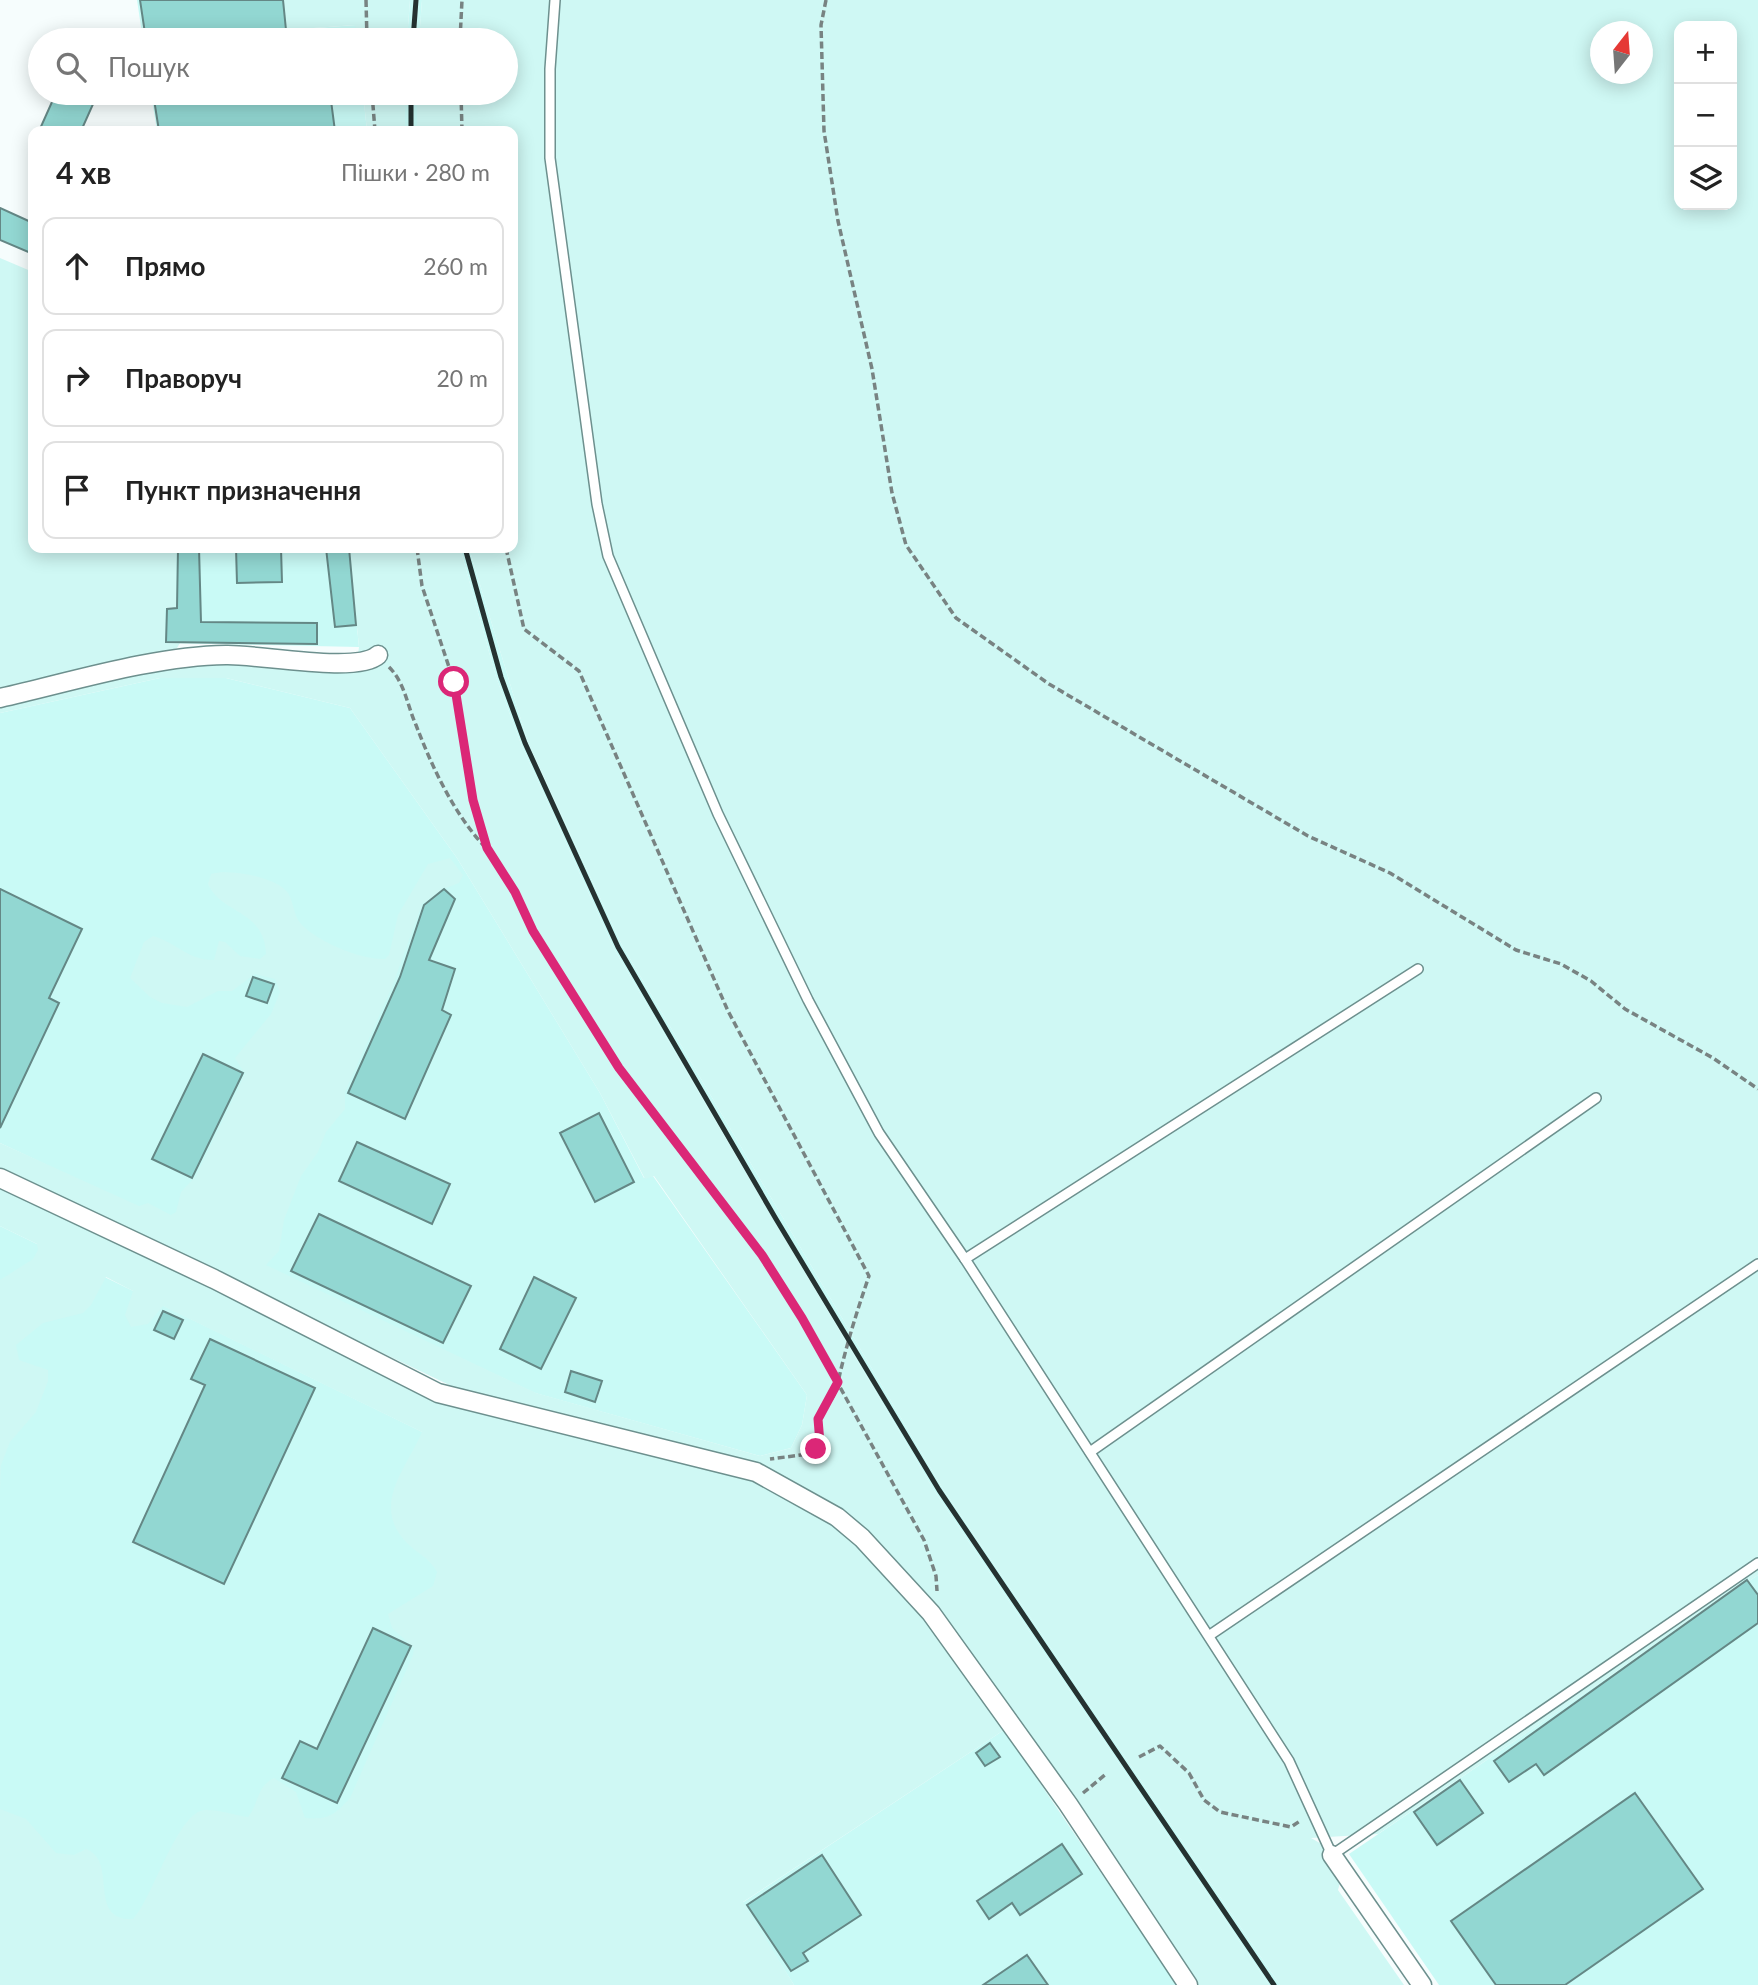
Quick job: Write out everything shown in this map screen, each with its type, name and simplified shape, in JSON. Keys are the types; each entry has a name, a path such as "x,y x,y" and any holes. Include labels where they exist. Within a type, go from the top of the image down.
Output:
{"street":[{"path":"0,698 155,664 213,656 351,664 372,661 378,655"},
{"path":"0,1178 214,1279 438,1393 755,1472 837,1517 862,1538 931,1613 1068,1804 1188,1985"},
{"path":"1332,1855 1422,1985"}],"lane":[{"path":"555,0 550,69 550,158 597,504 608,556 718,814 808,1000 879,1133 965,1259 1210,1635 1289,1762 1332,1855 1758,1563"},
{"path":"965,1259 1418,969"},
{"path":"1090,1452 1596,1098"},
{"path":"1210,1635 1758,1264"}],"path":[{"path":"366,0 367,28"},
{"path":"461,28 462,0"},
{"path":"826,0 821,24 824,131 838,221 872,369 892,493 906,545 956,618 1049,684 1308,836 1390,873 1516,950 1536,954 1581,975 1625,1009 1713,1058 1758,1089"},
{"path":"373,105 375,126"},
{"path":"462,105 463,126"},
{"path":"418,553 422,586 454,682 473,800 487,848"},
{"path":"507,553 524,629 579,671 727,1011 869,1276 839,1365 838,1382 818,1419 820,1443 816,1449 801,1456 769,1459 755,1472"},
{"path":"378,655 399,677 415,724 433,764 471,831 487,848 515,892 533,931 619,1068 762,1255 802,1318 924,1540 936,1576 937,1593 931,1613"},
{"path":"1139,1757 1160,1746 1189,1773 1204,1800 1220,1812 1291,1826 1313,1815"},
{"path":"1068,1804 1105,1774"}],"shaded area":[{"path":"137,0 283,0 287,28 141,28"},
{"path":"283,0 410,0 408,28 355,28 355,25 286,28"},
{"path":"410,0 422,0 420,28 408,28"},
{"path":"422,0 1758,0 1758,1575 1378,1834 1311,1838 1325,1846 1342,1875 1338,1890 1404,1985 1280,1985 943,1489 622,945 528,743 471,553 518,553 518,126 417,126 417,105 518,105 518,28 420,28"},
{"path":"356,25 356,28 315,28"},
{"path":"153,105 364,105 366,126 156,126"},
{"path":"364,105 405,105 405,126 366,126"},
{"path":"405,105 417,105 417,126 405,126"},
{"path":"0,258 28,270 28,553 176,553 176,607 165,608 165,642 180,643 177,648 154,657 0,690"},
{"path":"176,553 350,553 359,647 165,643 165,608 176,607"},
{"path":"350,553 461,553 496,677 521,744 614,949 935,1492 1269,1985 1198,1985 1078,1807 942,1615 788,1482 468,1394 0,1170 0,1143 139,1206 148,1203 171,1215 176,1212 181,1192 196,1176 245,1074 235,1058 271,1014 280,992 275,979 255,974 232,991 218,991 187,1007 162,1003 150,997 130,978 144,942 153,936 197,958 214,960 219,941 225,942 240,956 260,959 266,954 264,939 258,928 223,902 208,884 211,874 229,872 263,878 282,887 288,893 301,924 318,937 352,953 385,959 389,955 398,915 428,864 450,858 463,875 459,883 422,904 392,987 345,1092 345,1109 326,1132 318,1152 301,1176 284,1220 279,1251 266,1265 536,1393 760,1456 791,1448 802,1425 807,1395 654,1176 645,1179 600,1093 457,858 350,708 226,678 160,678 0,713 0,704 186,663 225,659 356,669 359,647"},
{"path":"461,553 471,553 528,743 622,945 943,1489 1280,1985 1269,1985 935,1492 614,949 521,744 496,677"},
{"path":"160,678 226,678 350,708 457,858 600,1093 644,1178 653,1176 807,1395 802,1425 791,1448 760,1456 535,1393 0,1143 0,713"},
{"path":"0,1188 211,1287 436,1402 752,1479 832,1524 857,1545 931,1624 1004,1730 743,1902 794,1985 0,1985 0,1809 26,1819 56,1853 74,1855 86,1849 96,1856 101,1865 110,1911 119,1917 133,1919 149,1894 175,1840 194,1815 209,1810 248,1817 264,1786 274,1778 296,1792 305,1818 330,1815 350,1798 413,1655 414,1648 392,1628 388,1614 433,1586 437,1572 406,1542 396,1528 391,1514 395,1487 422,1432 163,1306 148,1324 131,1327 125,1315 133,1291 106,1277 91,1305 83,1313 43,1323 16,1345 19,1360 48,1370 48,1381 36,1412 10,1442 1,1465 0,1490 0,1280 33,1259 38,1250 37,1244 0,1226"},
{"path":"0,1226 527,1483 285,1985 0,1893"},
{"path":"1758,1575 1758,1985 1439,1985 1349,1854"},
{"path":"1004,1730 1177,1985 794,1985 742,1903"}],"building":[{"path":"140,0 283,0 286,28 144,28"},
{"path":"51,105 93,105 83,126 41,126"},
{"path":"155,105 332,105 334,126 158,126"},
{"path":"0,208 28,221 28,252 0,240"},
{"path":"178,553 199,553 201,622 317,623 317,644 166,642 167,609 177,608"},
{"path":"236,553 281,553 282,582 237,583"},
{"path":"327,553 349,553 356,625 335,627"},
{"path":"0,889 82,929 49,998 59,1003 0,1128"},
{"path":"444,889 455,899 429,960 455,969 442,1010 451,1015 405,1119 348,1093 400,977 424,905"},
{"path":"253,977 274,984 267,1003 246,996"},
{"path":"203,1054 243,1073 192,1178 152,1159"},
{"path":"599,1113 634,1182 595,1202 560,1133"},
{"path":"357,1142 450,1184 432,1224 339,1181"},
{"path":"319,1214 471,1286 443,1343 291,1271"},
{"path":"534,1277 576,1298 541,1369 500,1349"},
{"path":"163,1311 183,1320 174,1339 154,1330"},
{"path":"210,1339 315,1388 224,1584 133,1542 205,1385 191,1379"},
{"path":"571,1371 602,1381 595,1402 565,1392"},
{"path":"1747,1580 1758,1595 1758,1623 1544,1775 1536,1764 1509,1782 1494,1761"},
{"path":"373,1628 411,1646 337,1803 282,1778 300,1741 317,1749"},
{"path":"990,1743 1000,1757 985,1766 976,1753"},
{"path":"1460,1780 1483,1813 1437,1845 1414,1812"},
{"path":"1635,1793 1703,1889 1565,1985 1496,1985 1451,1921"},
{"path":"1062,1844 1082,1874 1020,1915 1012,1903 989,1919 977,1901"},
{"path":"822,1855 861,1915 803,1953 808,1961 791,1971 747,1905"},
{"path":"1027,1955 1048,1985 983,1985"}],"railway":[{"path":"414,28 416,0"},
{"path":"411,105 411,126"},
{"path":"466,553 501,677 525,743 618,947 776,1219 939,1490 1274,1985"}],"route":[{"path":"454,682 473,800 487,848 515,892 533,931 619,1068 683,1156 762,1255 838,1382 818,1419 820,1443 816,1449"}]}
